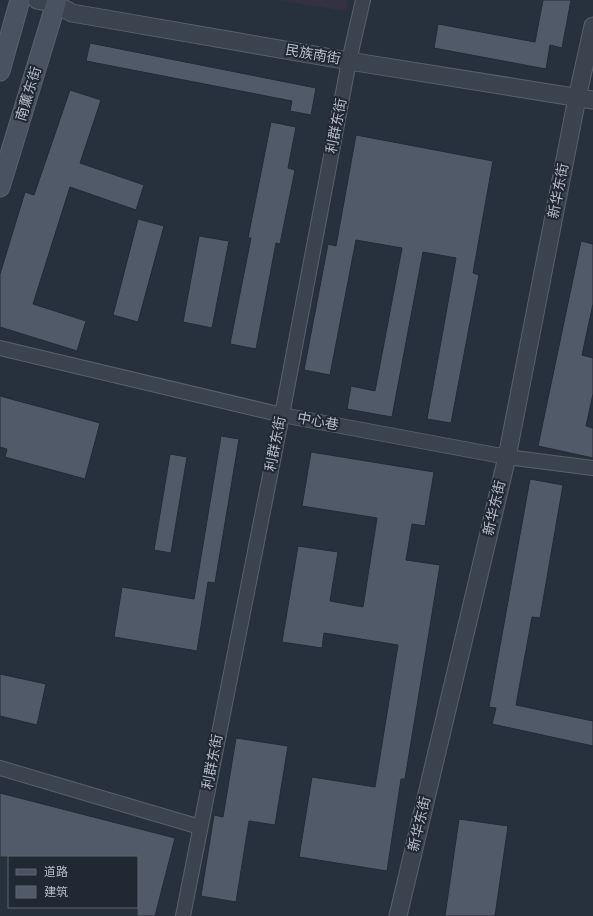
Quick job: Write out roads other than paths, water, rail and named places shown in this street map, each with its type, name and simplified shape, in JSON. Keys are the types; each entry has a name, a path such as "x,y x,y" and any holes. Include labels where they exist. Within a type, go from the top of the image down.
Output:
{"main road":[{"path":"0,71 20,0"},
{"name":"南薰东街","path":"0,187 57,2"}],"street":[{"name":"民族南街","path":"37,0 57,2 72,13 349,61 585,99"},
{"name":"利群东街","path":"182,916 282,415 349,61 363,0"},
{"name":"新华东街","path":"398,916 507,457 585,99 593,26"},
{"name":"中心巷","path":"0,348 282,415 507,457 593,468"},
{"path":"0,768 200,827"}]}
